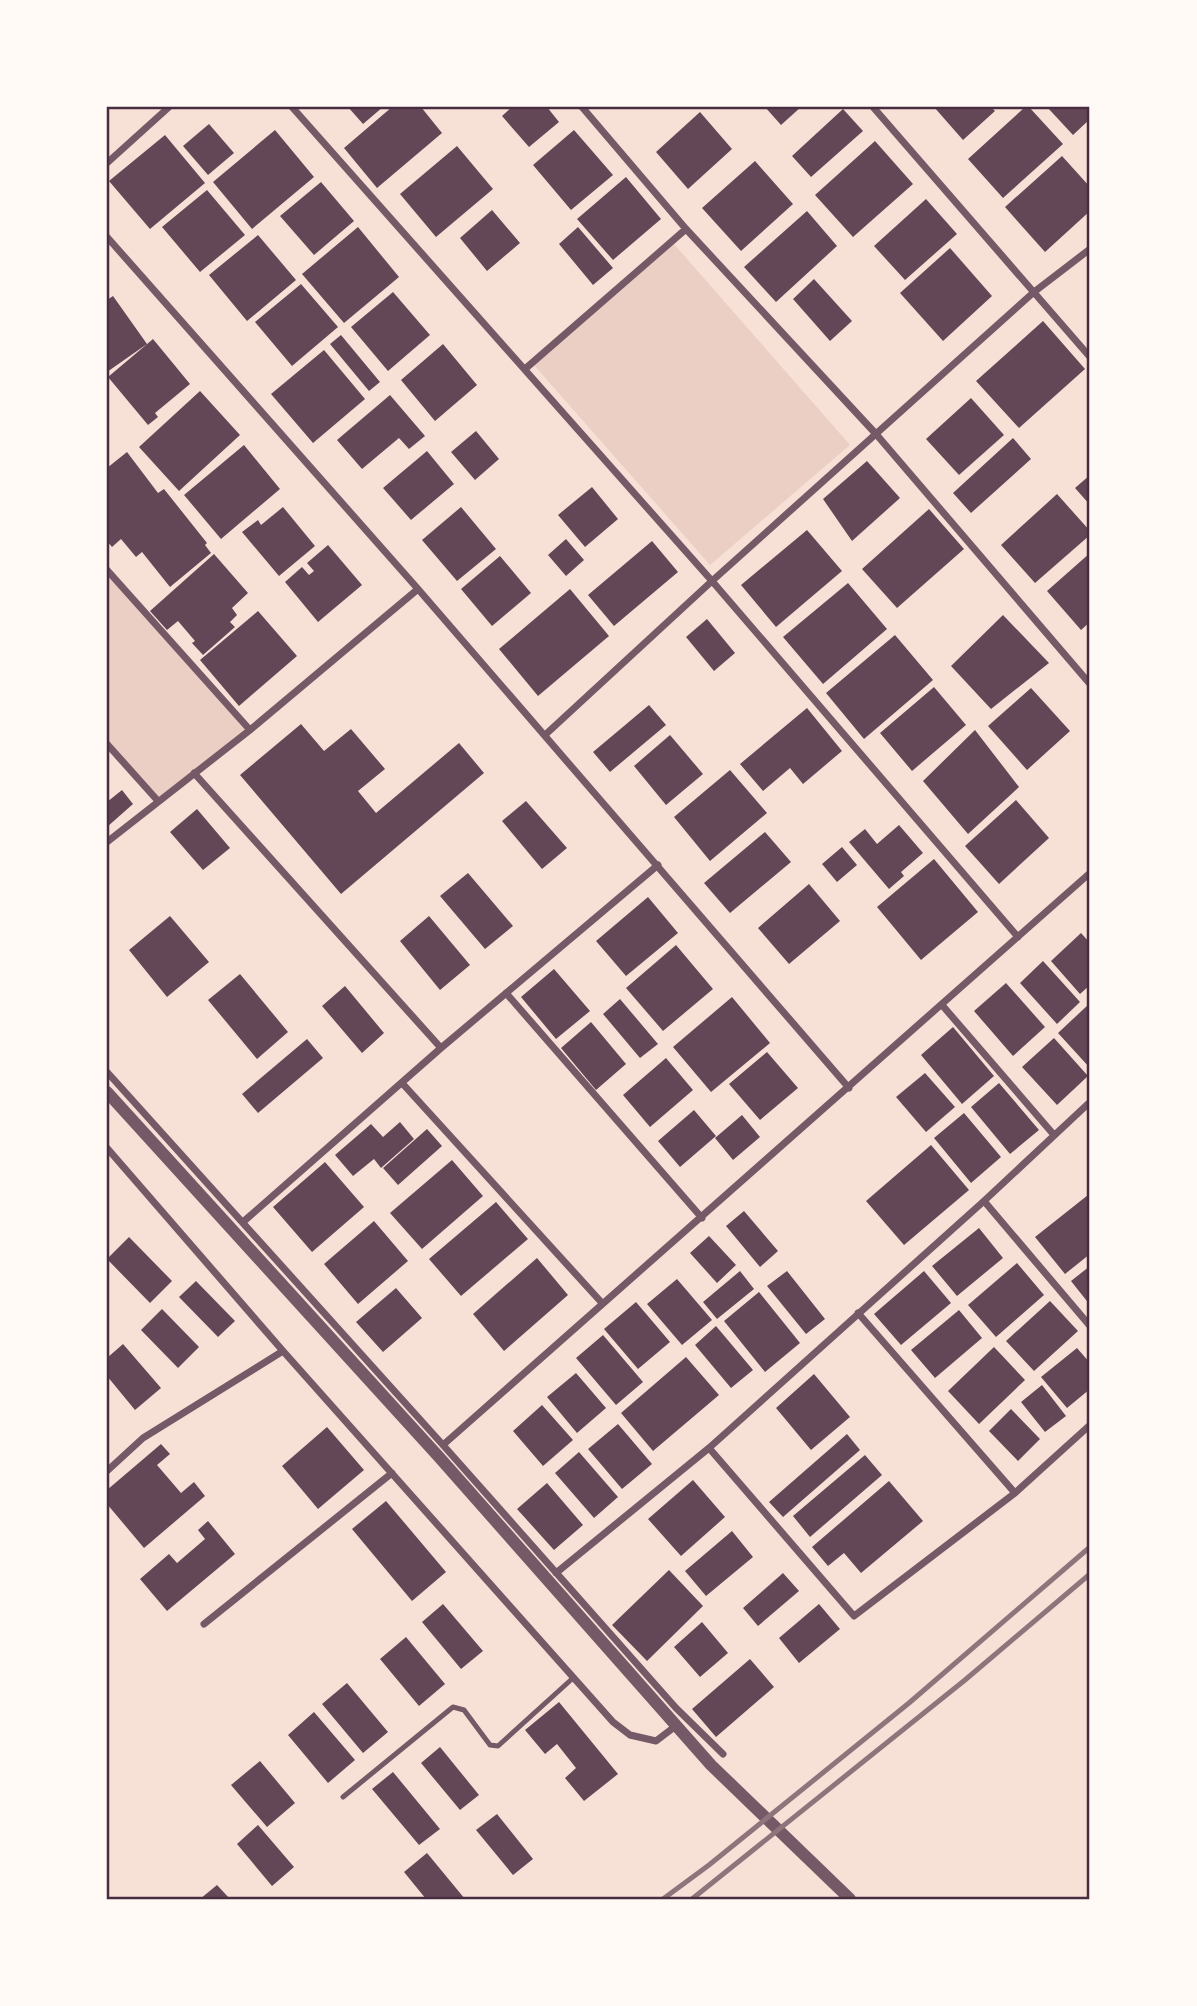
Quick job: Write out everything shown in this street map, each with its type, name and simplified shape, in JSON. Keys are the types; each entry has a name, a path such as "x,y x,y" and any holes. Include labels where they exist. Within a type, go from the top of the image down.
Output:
{"street":[{"path":"107,163 169,107"},
{"path":"292,107 712,581 1018,937"},
{"path":"582,107 686,229 876,434 1090,684"},
{"path":"873,107 1090,357"},
{"path":"524,369 686,229"},
{"path":"107,237 659,865 849,1088"},
{"path":"545,735 1034,292 1090,249"},
{"path":"107,570 250,730"},
{"path":"107,842 250,730 418,589"},
{"path":"107,744 158,801"},
{"path":"194,773 441,1048"},
{"path":"243,1222 441,1048 659,865"},
{"path":"443,1445 1090,873"},
{"path":"506,993 702,1218"},
{"path":"942,1005 1054,1135"},
{"path":"107,1072 676,1708 723,1754"},
{"path":"402,1083 602,1303"},
{"path":"107,1092 439,1457 711,1765 850,1899"},
{"path":"556,1573 709,1448 1090,1102"},
{"path":"107,1148 283,1352 613,1722 631,1735 656,1741 678,1723 676,1708"},
{"path":"984,1201 1090,1326"},
{"path":"858,1313 1016,1493"},
{"path":"107,1471 143,1438 283,1352"},
{"path":"709,1448 854,1616 1016,1493 1090,1424"},
{"path":"204,1624 392,1473"}],"lane":[{"path":"342,1797 453,1707 464,1710 490,1745 499,1746 573,1678"}],"shaded area":[{"path":"674,244 850,445 710,565 533,364"},
{"path":"107,570 250,730 157,802 107,745"}],"building":[{"path":"348,107 383,107 363,124"},
{"path":"392,107 421,107 442,133 377,188 344,148"},
{"path":"512,107 547,107 559,122 529,147 502,116"},
{"path":"765,107 801,107 781,125"},
{"path":"934,107 991,107 995,111 963,140"},
{"path":"1025,107 1029,107 1063,144 1003,198 968,159"},
{"path":"1047,107 1090,107 1090,119 1073,135"},
{"path":"843,109 863,131 811,177 792,156"},
{"path":"700,112 732,149 688,189 656,152"},
{"path":"209,124 234,153 208,175 183,146"},
{"path":"275,130 314,177 252,229 213,182"},
{"path":"574,130 613,175 571,210 533,165"},
{"path":"165,135 205,183 150,229 109,181"},
{"path":"875,141 913,184 853,237 815,195"},
{"path":"457,146 493,189 436,237 400,194"},
{"path":"1062,156 1090,187 1090,211 1045,252 1005,207"},
{"path":"755,161 793,204 741,251 702,208"},
{"path":"626,177 661,219 613,260 577,219"},
{"path":"321,182 354,221 314,255 280,216"},
{"path":"207,190 245,235 200,272 162,227"},
{"path":"926,199 957,234 905,280 874,246"},
{"path":"492,210 520,243 487,271 460,238"},
{"path":"807,211 837,246 776,302 744,267"},
{"path":"358,227 399,277 344,323 302,274"},
{"path":"578,227 613,268 593,285 559,244"},
{"path":"258,235 296,280 247,321 209,275"},
{"path":"950,248 992,296 943,341 900,293"},
{"path":"814,279 852,321 830,341 793,299"},
{"path":"301,284 338,327 292,366 255,322"},
{"path":"393,292 430,335 388,371 351,327"},
{"path":"113,296 147,344 107,372 107,300"},
{"path":"1043,321 1085,369 1019,428 976,381"},
{"path":"341,335 380,382 369,391 330,344"},
{"path":"153,339 190,384 155,413 158,417 148,425 108,377"},
{"path":"443,344 477,385 435,421 401,380"},
{"path":"324,350 365,399 313,443 271,394"},
{"path":"200,391 240,435 179,491 139,447"},
{"path":"390,395 425,436 409,449 399,438 362,469 337,440"},
{"path":"971,398 1004,435 959,475 926,439"},
{"path":"476,431 499,459 475,480 451,452"},
{"path":"1013,438 1031,459 971,513 953,493"},
{"path":"244,445 280,489 221,539 184,495"},
{"path":"427,451 454,484 411,520 383,488"},
{"path":"127,452 158,493 164,489 207,543 205,545 211,553 170,587 142,552 136,557 121,539 112,547 107,541 107,468"},
{"path":"867,461 900,498 852,541 823,499"},
{"path":"1090,475 1090,505 1075,488"},
{"path":"592,487 618,519 585,547 558,515"},
{"path":"1057,494 1090,531 1090,535 1035,583 1001,545"},
{"path":"283,507 315,546 279,576 242,532 258,520 261,525"},
{"path":"461,507 496,549 457,581 422,540"},
{"path":"929,509 964,549 897,608 862,569"},
{"path":"807,530 842,571 776,627 741,585"},
{"path":"566,539 584,560 566,576 548,555"},
{"path":"652,541 678,572 614,626 588,595"},
{"path":"328,545 362,585 318,622 285,582 302,567 309,575 314,571 307,563"},
{"path":"1090,553 1090,622 1081,630 1047,591"},
{"path":"214,554 248,593 232,608 237,615 230,622 235,627 203,655 178,621 167,630 150,611"},
{"path":"500,556 531,593 492,626 461,589"},
{"path":"848,583 887,629 823,684 783,637"},
{"path":"570,589 609,636 538,696 499,649"},
{"path":"258,611 297,656 239,706 200,660"},
{"path":"1003,615 1049,663 991,709 951,666"},
{"path":"707,619 735,653 714,671 686,637"},
{"path":"895,635 933,680 864,739 826,693"},
{"path":"934,687 966,725 912,771 880,733"},
{"path":"1031,688 1070,731 1027,770 988,726"},
{"path":"649,705 666,725 610,772 593,752"},
{"path":"807,708 842,751 803,784 790,768 763,791 740,764"},
{"path":"301,724 324,751 351,729 385,769 358,791 376,813 459,743 484,773 341,894 240,775"},
{"path":"975,730 1019,787 968,834 923,781"},
{"path":"670,735 703,774 666,805 634,766"},
{"path":"730,770 767,813 710,861 674,817"},
{"path":"122,790 133,804 107,827 107,802"},
{"path":"1016,800 1049,838 999,884 965,846"},
{"path":"526,801 567,848 542,869 502,821"},
{"path":"197,809 230,848 203,870 170,832"},
{"path":"899,825 923,853 901,872 904,876 889,889 849,842 865,829 877,844"},
{"path":"765,832 791,862 730,913 704,883"},
{"path":"842,847 857,865 837,882 822,864"},
{"path":"934,859 978,912 921,960 877,907"},
{"path":"468,873 513,926 485,949 440,896"},
{"path":"809,884 840,921 789,964 758,928"},
{"path":"648,897 678,933 626,976 596,941"},
{"path":"170,916 209,962 167,997 129,950"},
{"path":"429,916 470,965 440,990 400,941"},
{"path":"1081,933 1090,943 1090,985 1080,994 1051,961"},
{"path":"676,945 713,989 663,1031 626,988"},
{"path":"1043,961 1080,1002 1057,1024 1020,983"},
{"path":"554,969 590,1011 556,1039 521,997"},
{"path":"240,974 288,1032 257,1059 208,1000"},
{"path":"1006,983 1045,1027 1013,1056 974,1011"},
{"path":"345,986 384,1033 362,1053 322,1006"},
{"path":"732,997 770,1043 711,1092 673,1047"},
{"path":"620,999 658,1044 640,1058 603,1014"},
{"path":"1089,1004 1090,1006 1090,1068 1058,1033"},
{"path":"591,1022 626,1064 596,1090 561,1048"},
{"path":"953,1027 994,1076 962,1104 921,1055"},
{"path":"1054,1038 1088,1076 1057,1105 1022,1067"},
{"path":"307,1039 323,1058 258,1113 242,1094"},
{"path":"767,1052 798,1088 760,1120 729,1084"},
{"path":"666,1058 693,1090 650,1127 623,1095"},
{"path":"925,1073 955,1107 926,1132 896,1097"},
{"path":"999,1083 1039,1130 1010,1154 971,1107"},
{"path":"694,1110 716,1136 680,1167 658,1141"},
{"path":"964,1113 1001,1157 971,1183 934,1138"},
{"path":"742,1115 760,1137 733,1160 715,1138"},
{"path":"400,1122 414,1139 381,1168 374,1159 353,1176 335,1155 371,1124 383,1137"},
{"path":"427,1129 442,1146 398,1185 383,1168"},
{"path":"931,1145 969,1190 904,1245 866,1201"},
{"path":"452,1160 483,1196 422,1249 390,1213"},
{"path":"325,1162 364,1207 312,1252 273,1207"},
{"path":"1088,1195 1090,1254 1065,1274 1035,1237"},
{"path":"496,1202 528,1239 461,1296 429,1259"},
{"path":"744,1211 778,1251 760,1267 726,1226"},
{"path":"374,1221 408,1261 358,1304 324,1264"},
{"path":"979,1228 1003,1258 957,1296 932,1266"},
{"path":"709,1236 736,1265 717,1283 690,1253"},
{"path":"129,1237 172,1281 150,1303 107,1259"},
{"path":"537,1258 568,1295 504,1351 473,1314"},
{"path":"1017,1263 1044,1295 996,1337 968,1305"},
{"path":"1090,1266 1090,1305 1071,1281"},
{"path":"740,1271 754,1289 717,1319 703,1302"},
{"path":"787,1271 825,1319 806,1334 767,1286"},
{"path":"924,1271 951,1303 901,1345 874,1314"},
{"path":"677,1279 712,1320 682,1345 647,1304"},
{"path":"196,1281 235,1321 218,1337 179,1297"},
{"path":"396,1288 422,1318 383,1352 356,1322"},
{"path":"759,1292 800,1343 765,1372 724,1321"},
{"path":"1050,1301 1078,1331 1034,1371 1006,1341"},
{"path":"636,1302 670,1342 638,1369 604,1329"},
{"path":"162,1309 199,1347 178,1368 141,1330"},
{"path":"959,1310 982,1338 935,1378 911,1350"},
{"path":"716,1326 753,1370 731,1388 695,1345"},
{"path":"603,1335 643,1382 616,1405 576,1358"},
{"path":"123,1344 161,1388 135,1410 107,1376 107,1358"},
{"path":"994,1347 1025,1380 979,1424 948,1391"},
{"path":"1077,1348 1090,1363 1090,1389 1067,1408 1041,1377"},
{"path":"686,1357 719,1395 653,1451 621,1413"},
{"path":"576,1373 606,1408 577,1433 547,1397"},
{"path":"814,1374 850,1417 811,1450 776,1408"},
{"path":"1042,1385 1066,1416 1045,1432 1021,1402"},
{"path":"542,1405 573,1440 543,1466 513,1431"},
{"path":"1011,1409 1040,1439 1018,1461 989,1431"},
{"path":"618,1424 652,1464 622,1489 588,1449"},
{"path":"327,1427 364,1470 318,1509 282,1466"},
{"path":"847,1434 860,1450 783,1517 769,1502"},
{"path":"161,1444 170,1454 157,1465 181,1493 194,1482 205,1496 144,1548 107,1504 107,1490"},
{"path":"579,1452 618,1497 594,1518 555,1473"},
{"path":"865,1455 882,1475 810,1537 793,1516"},
{"path":"693,1480 725,1517 681,1556 648,1519"},
{"path":"889,1481 923,1521 861,1573 844,1553 828,1566 812,1547"},
{"path":"547,1483 583,1525 554,1550 517,1509"},
{"path":"386,1501 446,1572 412,1601 352,1529"},
{"path":"208,1521 235,1554 167,1611 140,1579 169,1554 177,1563 205,1539 198,1530"},
{"path":"732,1531 753,1557 706,1596 685,1571"},
{"path":"669,1570 703,1606 647,1661 612,1625"},
{"path":"783,1573 799,1591 758,1626 743,1608"},
{"path":"443,1604 483,1651 461,1669 422,1622"},
{"path":"819,1604 840,1629 799,1663 779,1638"},
{"path":"702,1622 728,1653 700,1677 674,1647"},
{"path":"406,1637 445,1684 419,1706 380,1659"},
{"path":"750,1659 774,1687 716,1737 692,1709"},
{"path":"347,1683 388,1732 363,1753 322,1704"},
{"path":"559,1702 618,1774 584,1801 565,1778 576,1768 557,1744 545,1754 525,1730"},
{"path":"314,1712 355,1760 328,1783 288,1735"},
{"path":"440,1747 479,1795 460,1810 421,1763"},
{"path":"260,1761 295,1803 267,1827 231,1785"},
{"path":"393,1772 440,1829 419,1845 372,1789"},
{"path":"497,1814 533,1859 513,1875 476,1830"},
{"path":"258,1825 294,1867 272,1886 237,1844"},
{"path":"427,1853 465,1899 426,1899 404,1872"},
{"path":"217,1885 230,1899 200,1899"}],"railway":[{"path":"663,1899 909,1703 1090,1547"},
{"path":"692,1899 965,1680 1090,1574"}]}
